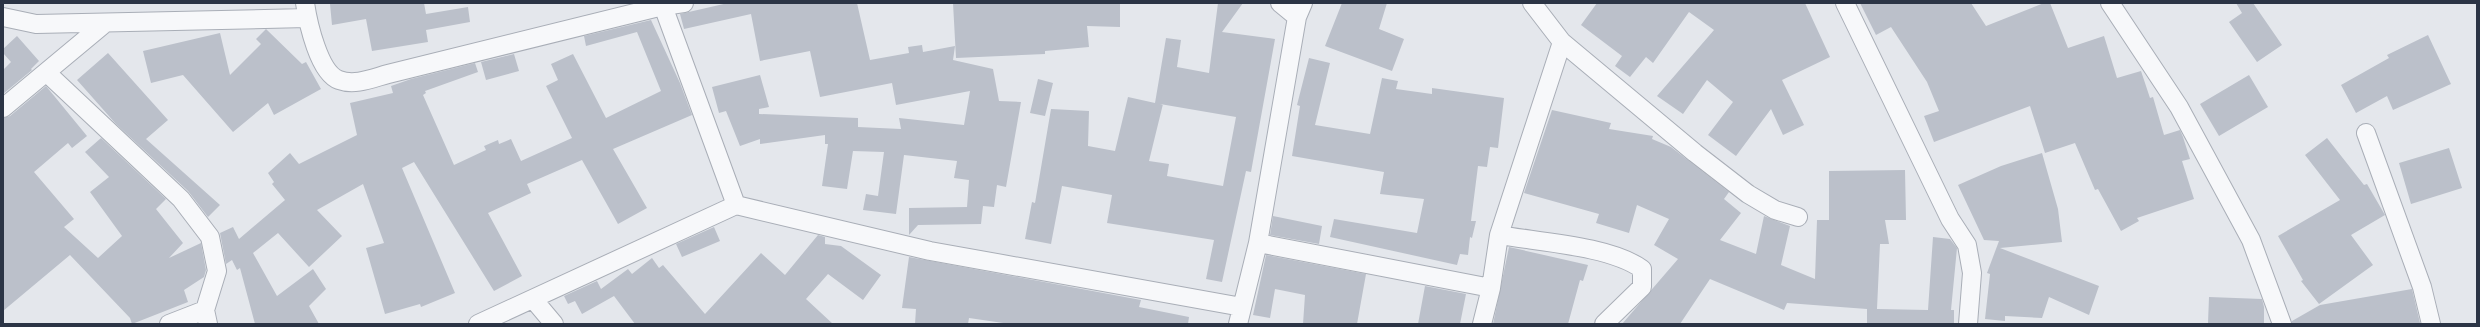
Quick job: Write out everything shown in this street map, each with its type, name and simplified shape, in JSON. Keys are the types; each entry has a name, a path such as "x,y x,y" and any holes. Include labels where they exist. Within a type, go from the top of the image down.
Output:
{"street":[{"path":"3,17 36,24 104,24 306,10 327,72 339,80 362,82 388,74 663,6 684,3"},
{"path":"478,324 736,205 930,251 1240,316 1258,244 1300,10 1280,3"},
{"path":"1532,3 1562,42 1748,194 1775,210 1798,217"},
{"path":"1845,3 1950,219 1967,245 1972,273 1968,324"},
{"path":"2110,3 2180,107 2251,240 2282,324"},
{"path":"663,6 736,205"},
{"path":"3,108 104,24"},
{"path":"1482,324 1491,288 1499,235 1562,42"},
{"path":"47,72 181,199 210,237 217,271 206,317 169,324"},
{"path":"2366,132 2397,224 2422,287 2431,324"},
{"path":"1499,235 1603,253 1630,260 1642,269 1642,288 1604,324"},
{"path":"1258,244 1491,288"},
{"path":"533,299 554,324"}],"building":[{"path":"424,3 426,14 468,7 470,22 426,30 428,42 372,51 366,19 332,25 330,4"},
{"path":"728,3 857,3 870,60 909,53 908,47 922,45 923,52 955,46 953,60 993,69 999,101 1021,102 1006,187 997,185 994,207 983,206 981,224 918,225 909,235 909,208 967,207 969,180 954,178 957,161 904,155 896,214 863,210 866,194 878,196 884,152 853,151 847,189 822,186 828,144 825,144 825,135 760,144 760,139 740,146 726,111 719,113 712,87 760,75 769,107 759,109 759,114 858,118 858,127 901,129 899,118 964,125 970,91 896,105 892,83 820,97 810,51 760,61 751,14 684,29 680,14"},
{"path":"953,3 1120,3 1120,27 1087,26 1089,47 1045,51 1045,54 956,58"},
{"path":"1218,3 1243,3 1222,32 1275,39 1251,172 1246,171 1222,282 1206,279 1214,240 1107,223 1112,195 1062,186 1051,244 1025,239 1032,202 1035,203 1051,109 1089,111 1088,146 1115,151 1128,97 1155,103 1166,38 1181,40 1177,67 1209,73","holes":["1163,104 1236,117 1223,186 1167,176 1169,164 1149,161"]},
{"path":"1342,3 1387,3 1379,29 1404,39 1392,71 1325,46"},
{"path":"1597,3 1805,3 1830,57 1782,80 1804,125 1783,135 1771,109 1736,156 1708,135 1733,102 1707,80 1683,114 1657,96 1714,30 1689,12 1653,63 1646,57 1630,77 1615,66 1622,56 1581,25"},
{"path":"1860,3 1971,3 1986,26 2044,3 2050,3 2068,48 2104,36 2117,78 2141,71 2150,98 2153,97 2164,135 2180,130 2183,137 2190,159 2182,161 2194,199 2137,218 2139,221 2121,231 2098,189 2095,190 2075,143 2045,153 2030,106 1934,142 1924,116 1939,111 1927,82 1891,27 1876,35"},
{"path":"2236,3 2253,3 2282,45 2257,62 2229,22 2242,13"},
{"path":"651,20 680,83 692,115 613,149 647,208 618,224 582,160 527,184 531,193 488,213 522,276 494,291 414,162 402,168 455,293 421,307 420,304 385,314 366,248 384,243 363,184 317,210 342,236 309,267 278,233 253,253 277,296 313,269 326,289 309,306 319,324 255,324 240,268 237,270 232,260 226,264 220,233 233,227 239,239 285,200 272,184 274,182 268,173 290,153 299,164 357,135 350,103 393,93 391,86 411,79 475,63 478,72 425,91 426,93 423,95 454,165 486,150 484,146 498,140 499,144 511,139 521,161 572,138 546,86 558,80 551,64 573,54 606,118 661,91 637,32 586,46 584,36"},
{"path":"266,29 302,64 306,62 321,89 274,115 268,103 233,132 183,75 151,83 143,51 220,33 230,75 261,44 256,39"},
{"path":"2428,35 2451,84 2393,110 2387,96 2356,113 2341,85 2389,58 2387,55"},
{"path":"17,36 39,61 31,69 32,70 3,94 3,70 11,62 3,53 3,49"},
{"path":"108,53 168,120 146,139 220,205 208,217 188,191 116,124 77,80"},
{"path":"514,54 519,71 486,80 481,62"},
{"path":"1309,58 1330,63 1315,125 1370,134 1382,78 1398,81 1396,89 1432,94 1432,88 1504,98 1498,148 1490,147 1487,167 1478,166 1471,221 1476,221 1472,238 1470,237 1468,255 1460,254 1457,265 1330,237 1334,219 1417,233 1424,199 1380,194 1384,172 1292,156 1300,106 1297,105"},
{"path":"2249,75 2268,107 2219,136 2200,104"},
{"path":"1038,79 1053,83 1045,116 1030,113"},
{"path":"46,86 87,136 72,148 68,143 34,172 74,219 64,227 98,258 122,236 90,192 109,177 85,152 101,138 166,199 156,209 183,243 169,258 201,243 206,270 204,277 184,290 188,302 132,324 130,318 70,255 3,311 3,118 10,116"},
{"path":"1552,110 1611,123 1609,129 1653,136 1652,139 1671,147 1729,192 1724,199 1741,213 1720,240 1756,254 1764,216 1790,226 1781,265 1815,279 1817,220 1829,220 1829,171 1905,170 1906,220 1885,220 1889,244 1880,244 1877,309 1928,310 1933,237 1950,239 1957,248 1951,310 1954,310 1954,324 1867,324 1867,309 1787,303 1784,310 1710,279 1680,324 1622,324 1678,259 1654,245 1669,219 1637,205 1629,233 1596,223 1599,214 1524,193"},
{"path":"2327,138 2364,185 2367,184 2385,215 2351,235 2373,265 2319,304 2301,281 2303,280 2278,236 2340,200 2305,155"},
{"path":"2449,148 2462,188 2411,204 2399,163"},
{"path":"2042,153 2058,209 2062,242 2000,248 2099,286 2089,315 2049,297 2042,318 2005,316 2005,321 1985,319 1990,274 1987,273 1999,241 1984,240 1958,185 2001,166"},
{"path":"1273,216 1322,226 1319,244 1270,235"},
{"path":"714,227 720,241 682,257 676,244"},
{"path":"818,235 825,237 825,244 841,246 881,275 863,300 828,274 806,299 833,324 635,324 614,296 582,314 575,301 568,304 564,296 597,281 601,289 628,269 632,274 652,258 659,268 663,265 705,314 761,253 785,275"},
{"path":"1509,247 1588,265 1583,281 1580,280 1568,324 1493,324"},
{"path":"1266,255 1366,274 1357,324 1303,324 1305,295 1275,289 1270,318 1253,315"},
{"path":"909,257 1141,300 1139,307 1189,317 1188,324 1010,324 969,318 968,324 915,324 916,309 902,308"},
{"path":"1425,286 1466,294 1460,324 1418,324"},
{"path":"2412,289 2420,323 2292,324 2292,321 2320,305"},
{"path":"2209,297 2262,299 2264,307 2264,324 2208,323"}]}
